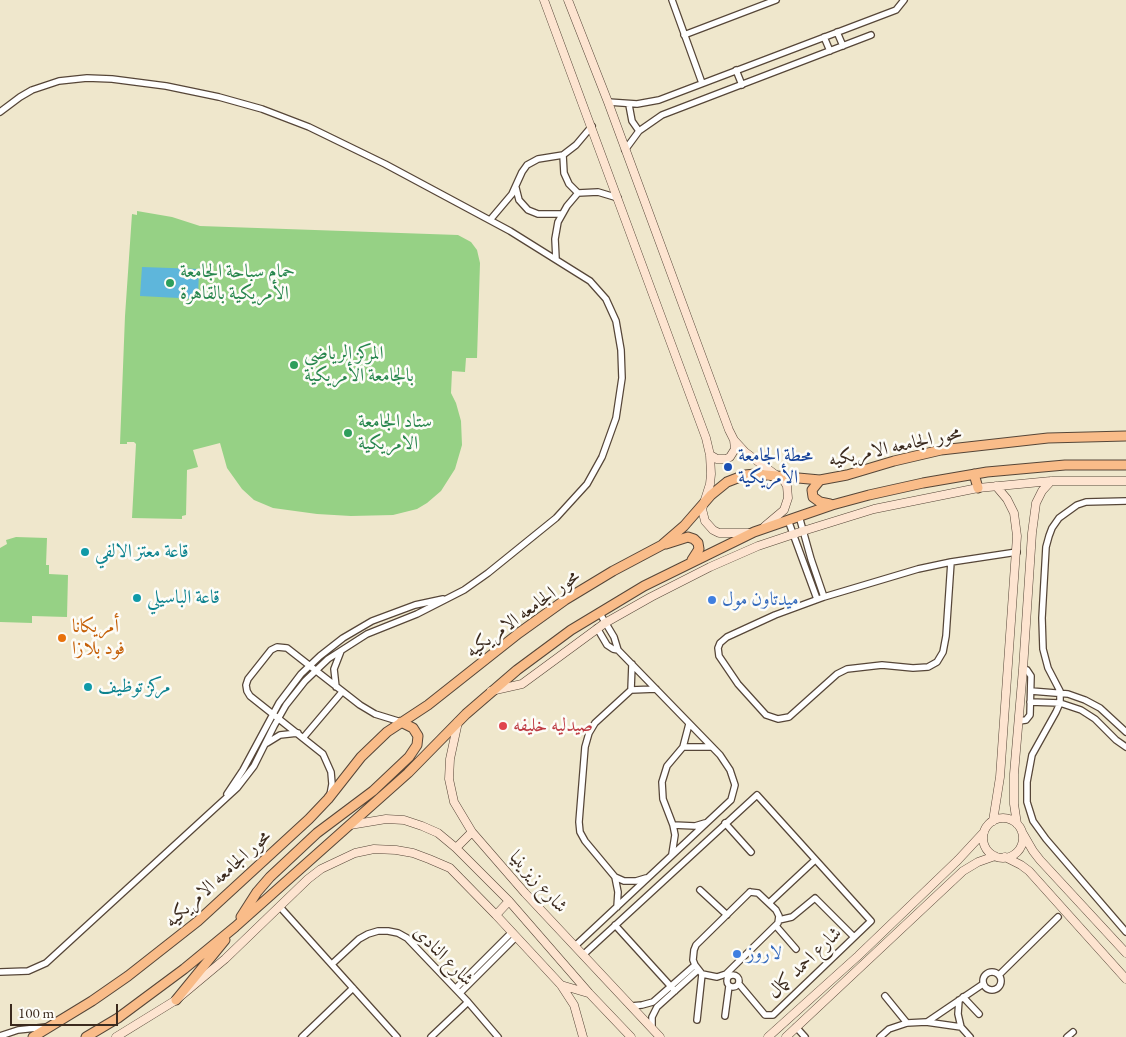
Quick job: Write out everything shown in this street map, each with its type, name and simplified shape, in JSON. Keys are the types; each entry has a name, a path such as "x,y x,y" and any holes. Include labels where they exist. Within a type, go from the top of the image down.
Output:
{"main road":[{"name":"محور الجامعه الامريكيه","path":"33,1037 92,1001 164,949 232,891 330,797 361,757 386,732 434,700 558,606 589,585 662,545 684,526 718,488 736,478 755,474 820,480 847,475 941,450 1048,438 1126,436"},
{"path":"86,1037 118,1018 177,975 235,927 348,825 408,774 458,722 491,692 543,650 599,612 644,586 690,562 757,532 832,505 923,483 974,474 1044,466 1126,465"},
{"path":"974,474 978,488"},
{"path":"820,480 812,490 813,497 820,502 832,505"},
{"path":"662,545 688,538 694,539 698,543 699,549 690,562"},
{"path":"176,1000 235,927 257,892 270,876 311,839 372,791 409,757 417,745 418,736 410,725 401,722"}],"street":[{"path":"544,0 706,438 710,454 710,484 704,503 703,515 708,526 725,534 757,532 780,514 787,504 787,486 784,481 753,460 734,440 724,419 608,102 568,0"},
{"path":"672,0 702,83"},
{"path":"684,35 776,0"},
{"path":"608,102 629,104 659,100 896,10 904,0"},
{"path":"837,32 843,46"},
{"path":"625,150 639,131 662,115 872,35"},
{"path":"824,37 830,51"},
{"path":"736,70 742,85"},
{"path":"0,112 32,90 59,81 87,78 122,80 202,92 262,109 309,127 385,164 490,220 590,281 606,299 616,321 621,350 622,378 619,405 612,431 587,484 567,507 534,537 488,573 451,597 417,614 367,634 342,649 315,671 295,693 278,718 249,774 237,788 46,963 28,971 0,972"},
{"path":"629,104 632,122 639,131"},
{"path":"490,220 516,188 527,165 538,159 563,155 576,145 592,126"},
{"path":"563,155 564,173 569,184 578,193 598,192 618,198"},
{"path":"516,188 519,200 528,210 538,214 562,214"},
{"path":"556,259 555,239 558,222 578,193"},
{"path":"710,454 718,459 730,457 735,450 734,440"},
{"path":"1051,481 1038,498 1034,510 1013,795 1017,824 1040,860 1126,952"},
{"path":"491,692 522,684 605,623 710,567 758,546 803,530 883,507 978,488 1051,481 1126,481"},
{"path":"768,1037 865,949 958,860 993,820 1000,778 1017,552 1017,526 1014,513 1007,499 996,486"},
{"path":"1126,501 1086,502 1077,505 1059,518 1049,536 1046,547 1042,618 1043,649 1048,668 1060,693 1060,702 1032,755 1027,782 1029,812 1033,821 1126,932"},
{"path":"799,516 824,596"},
{"path":"788,520 817,599"},
{"path":"799,551 808,548"},
{"path":"951,562 946,636 943,652 937,662 928,667 882,666 847,669 837,674 785,719 772,718 766,715 726,668 719,656 718,648 727,637 775,615 824,596 892,575 951,562 1017,552"},
{"path":"223,800 243,770 272,713 289,688 309,666 343,638 372,621 415,605 451,597"},
{"path":"575,946 731,800 735,785 730,770 712,747 618,650 599,612"},
{"path":"598,628 607,645 618,650"},
{"path":"330,797 332,784 329,766 318,750 250,696 246,688 248,679 271,650 281,647 290,650 342,692 376,714 401,722"},
{"path":"336,687 334,670 342,649"},
{"path":"631,690 632,664"},
{"path":"1019,721 1028,718 1031,691 1031,676 1027,670 1023,669"},
{"path":"648,878 636,881 624,880 615,876 585,841 580,832 578,822 585,747 589,733 600,718 631,690 656,689"},
{"path":"1031,691 1076,696 1093,704 1126,732"},
{"path":"304,738 342,692"},
{"path":"1030,702 1060,702 1073,706 1088,714 1126,747"},
{"name":"شارع زيزينيا","path":"458,722 450,759 450,785 454,802 472,832 525,894 660,1037"},
{"path":"672,855 674,845 673,826 664,802 662,782 667,766 683,747 689,724"},
{"path":"266,744 280,735 298,733"},
{"path":"683,747 712,747"},
{"path":"584,955 757,795 816,860 769,903"},
{"path":"993,820 1006,818 1017,824"},
{"name":"شارع زيزينيا","path":"348,825 386,819 404,820 438,833 456,848 509,901 589,993 631,1037"},
{"path":"673,826 695,826 706,823"},
{"path":"725,823 751,852"},
{"path":"456,848 472,832"},
{"path":"984,832 985,846 988,850 996,856 1021,865 1029,871 1126,979"},
{"path":"1005,858 1018,850 1022,842 1022,832"},
{"path":"116,1037 176,1000 225,959 314,874 355,853 374,849 396,850 429,859 450,868 561,985 574,1005 583,1037"},
{"path":"786,1037 963,870 978,862 996,856"},
{"name":"شارع احمد كمال","path":"739,984 765,1015 770,1016 871,921 816,860"},
{"path":"615,876 618,892 616,907"},
{"path":"700,890 727,915"},
{"path":"697,1020 698,970 693,955 696,945 750,892 758,893 778,913 779,920 776,926 727,975 729,986 725,1016"},
{"path":"779,920 792,917 815,898 854,937"},
{"path":"496,915 509,901"},
{"path":"280,907 397,1037"},
{"path":"999,974 1058,917"},
{"path":"615,926 673,988"},
{"path":"776,926 796,948"},
{"name":"شارع النادى","path":"332,964 368,934 378,931 398,933 408,938 498,1037"},
{"path":"458,991 514,935"},
{"path":"698,970 717,977 727,975 737,977 739,984 733,988 729,986"},
{"path":"631,1006 642,1006 653,1002 698,970"},
{"path":"987,973 999,974 1001,980 998,988 990,990 983,984 983,978 987,973"},
{"path":"926,1022 983,984"},
{"path":"561,985 589,993"},
{"path":"302,1037 353,988"},
{"path":"652,1028 652,1018 657,1007 673,988"},
{"path":"885,996 907,1023"},
{"path":"961,999 979,1014"},
{"path":"961,999 958,1014 961,1027 970,1037"},
{"path":"431,1037 468,1002"},
{"path":"880,1037 889,1029 907,1023 926,1022 961,1027"},
{"path":"0,1036 29,1028 51,1027"},
{"path":"796,1028 805,1037"},
{"path":"1067,1037 1072,1032"}],"green space":[{"name":"المركز الرياضي بالجامعة الأمريكية","path":"137,211 172,217 200,226 458,235 471,242 477,250 480,263 477,358 466,358 465,372 452,371 451,393 461,421 462,445 455,469 441,491 417,509 393,515 351,516 273,508 254,500 242,489 227,468 220,443 193,450 198,467 187,470 186,515 182,516 182,519 132,518 136,444 134,442 127,442 127,444 120,444 125,316 132,214 137,215"},
{"path":"16,537 47,538 46,565 49,565 49,574 68,575 67,617 32,616 32,623 0,622 0,548 7,544 6,540"}],"water":[{"name":"حمام سباحة الجامعة الأمريكية بالقاهرة","path":"142,267 199,269 198,299 140,296"}],"place":[{"name":"حمام سباحة الجامعة الأمريكية بالقاهرة","path":"170,283"},
{"name":"المركز الرياضي بالجامعة الأمريكية","path":"294,365"},
{"name":"ستاد الجامعة الامريكية","path":"348,433"},
{"name":"محطة الجامعة الأمريكية","path":"728,467"},
{"name":"قاعة معتز الالفي","path":"85,552"},
{"name":"قاعة الباسيلي","path":"137,598"},
{"name":"ميدتاون مول","path":"712,600"},
{"name":"أمريكانا فود بلازا","path":"62,638"},
{"name":"مركز توظيف","path":"88,687"},
{"name":"صيدليه خليفه","path":"503,726"},
{"name":"لاروز","path":"737,954"}]}
